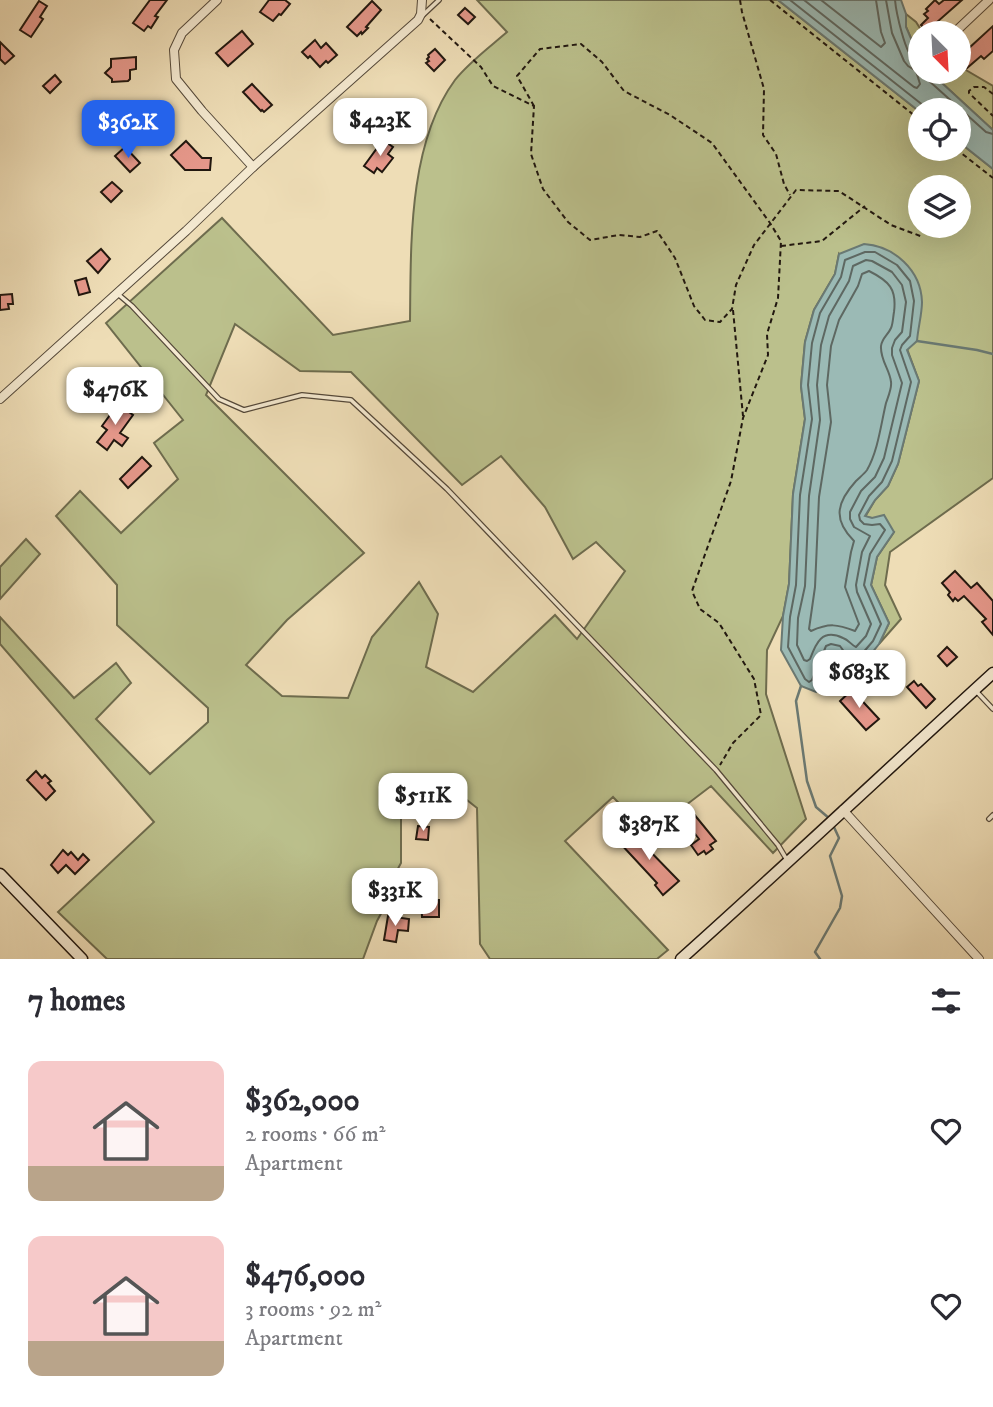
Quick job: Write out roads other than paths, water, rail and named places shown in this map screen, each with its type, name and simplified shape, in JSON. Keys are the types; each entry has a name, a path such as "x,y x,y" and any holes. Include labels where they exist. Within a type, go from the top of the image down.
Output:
{"main road":[{"path":"681,959 993,673"},
{"path":"0,874 82,959"}],"street":[{"path":"217,0 182,33 174,50 176,79 253,166"},
{"path":"0,399 186,231 253,166 421,17 422,0"},
{"path":"967,21 989,0"},
{"path":"842,810 979,959"}],"lane":[{"path":"421,17 439,0"},
{"path":"117,294 132,306 219,400 244,410 302,395 351,400 447,489 716,770 778,845 788,863"},
{"path":"975,690 993,709"}],"water":[{"path":"778,0 901,0 908,32 908,84 943,84 958,98 908,98 908,103"},
{"path":"971,110 993,130 993,169 971,152"},
{"path":"864,244 886,249 895,255 904,262 917,280 922,302 917,341 907,350 919,381 898,464 888,486 865,516 872,518 884,515 894,532 877,557 871,585 889,623 879,644 856,673 845,665 837,652 830,651 816,692 801,686 781,650 783,616 789,584 793,494 805,419 801,386 805,342 814,310 835,274 839,254"}],"waterway":[{"path":"917,341 993,354"},
{"path":"801,686 796,701 807,781 816,807 830,819"},
{"path":"820,959 815,952 840,908 842,896 830,856 839,838 833,825"}]}
